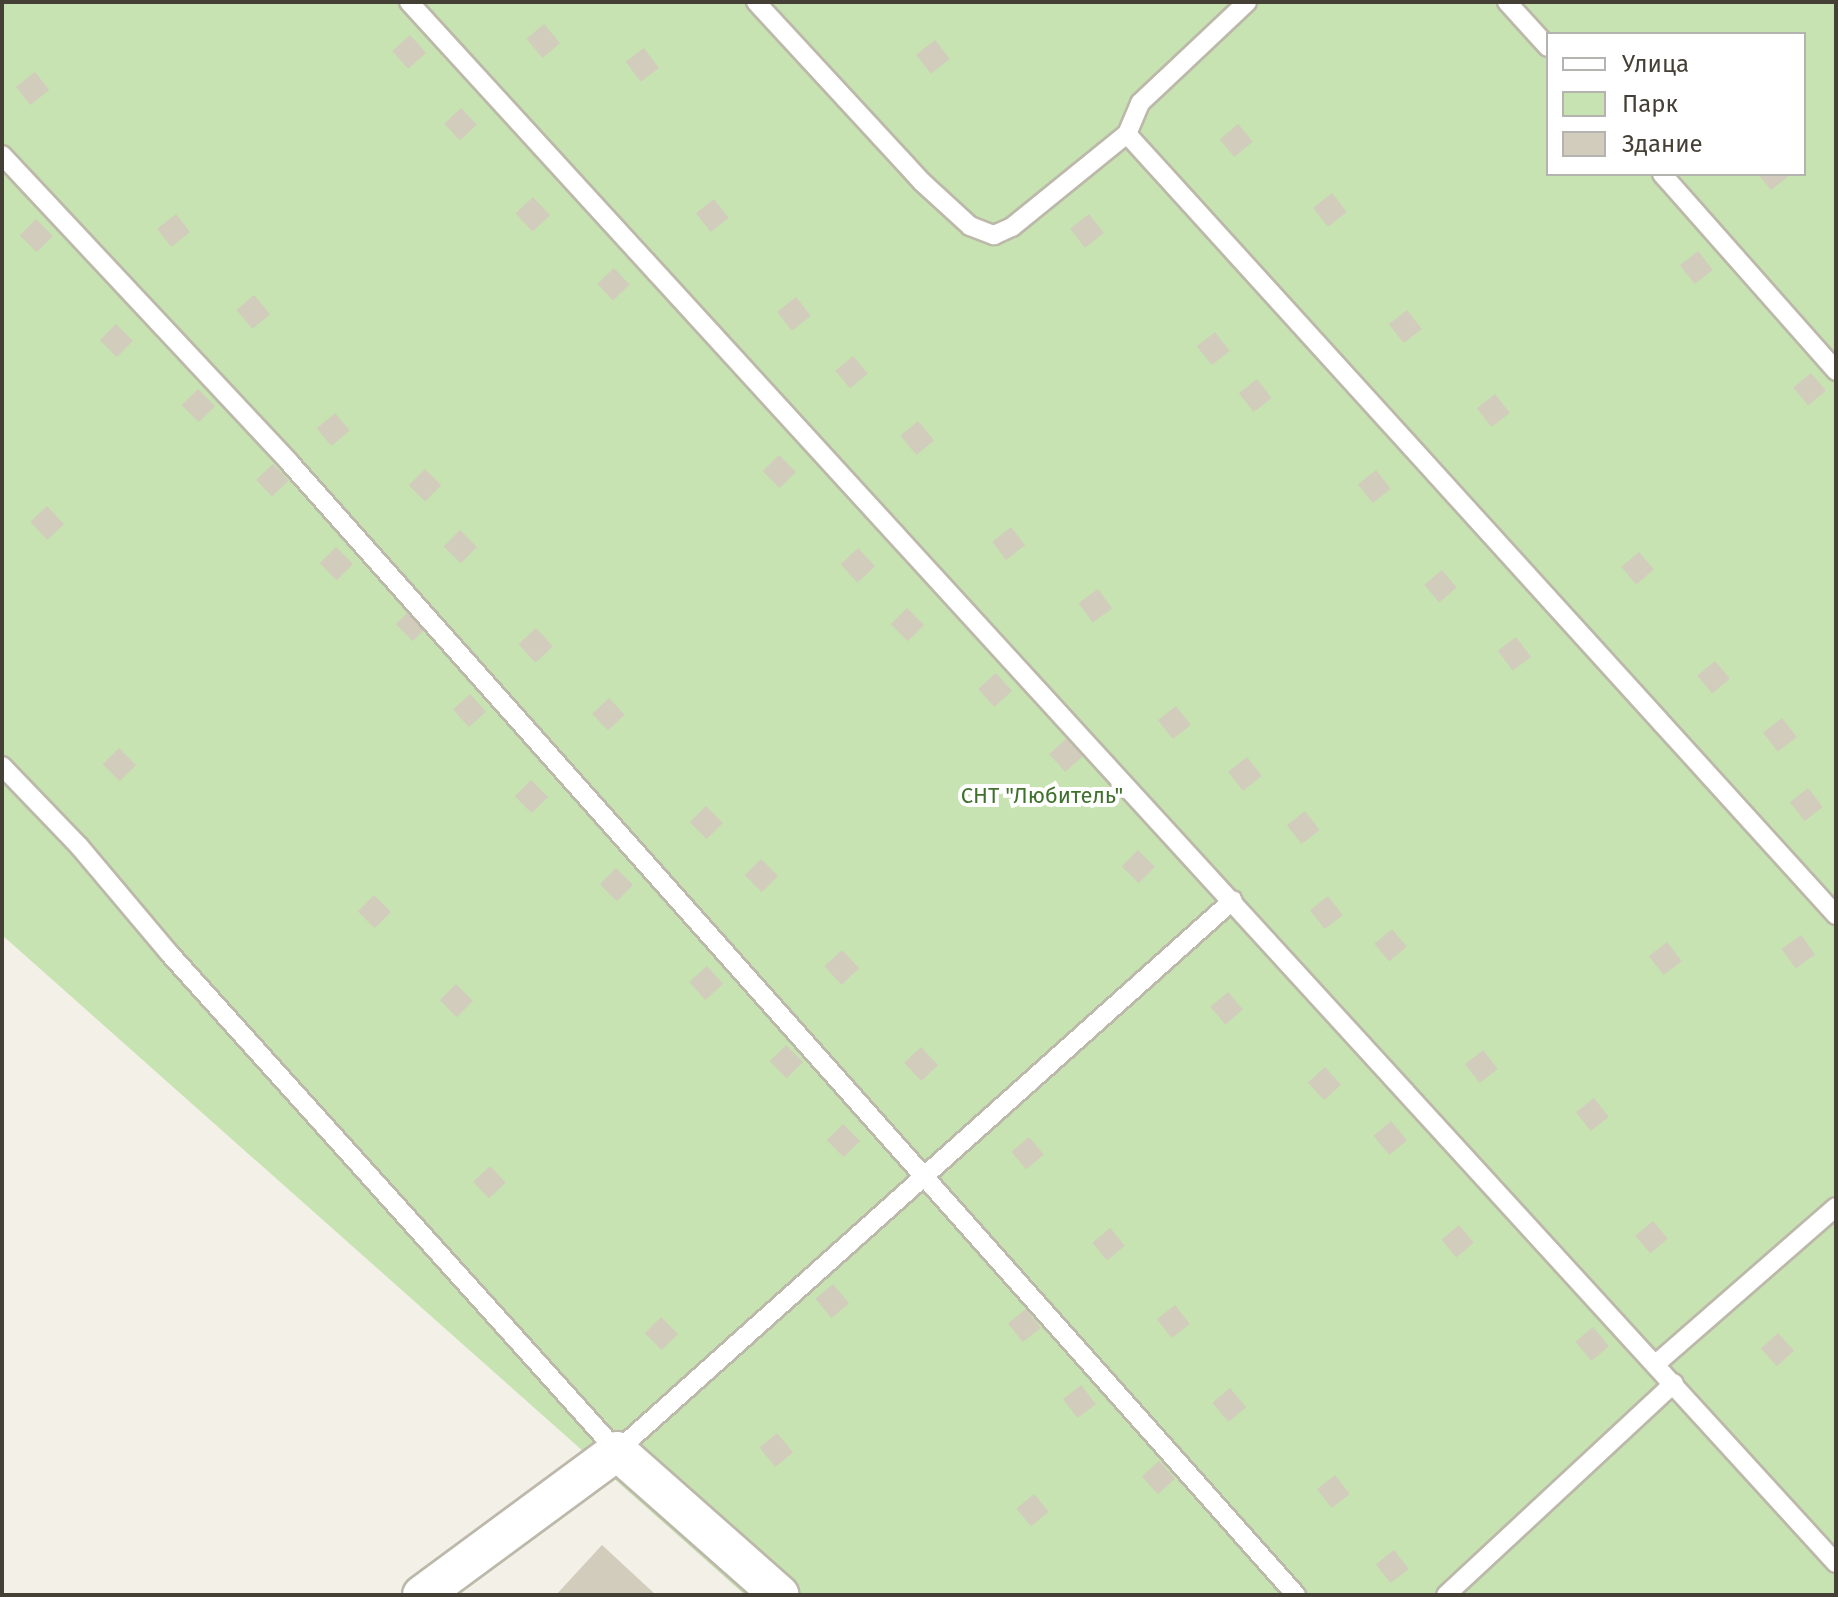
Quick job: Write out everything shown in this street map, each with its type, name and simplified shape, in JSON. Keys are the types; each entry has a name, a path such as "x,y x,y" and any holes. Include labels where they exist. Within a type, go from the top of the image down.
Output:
{"street":[{"path":"422,1595 617,1451 780,1595"}],"lane":[{"path":"409,2 1657,1363 1836,1563"},
{"path":"756,2 922,182 970,226 994,235 1012,227 1127,134 1140,103 1247,2"},
{"path":"1507,2 1546,45"},
{"path":"1127,134 1836,915"},
{"path":"2,155 289,462 1296,1595"},
{"path":"1664,176 1836,371"},
{"path":"2,766 79,846 169,953 617,1451 1233,900"},
{"path":"1657,1363 1836,1207"},
{"path":"1446,1595 1674,1383"}],"green space":[{"name":"СНТ \"Любитель\"","path":"2,2 1836,2 1836,1595 745,1595 2,935"}],"building":[{"path":"544,24 560,43 542,58 526,39"},
{"path":"410,35 426,53 408,69 392,51"},
{"path":"935,40 950,59 931,74 916,55"},
{"path":"644,48 659,68 641,82 626,62"},
{"path":"35,72 49,90 30,105 16,87"},
{"path":"461,108 477,125 460,141 444,124"},
{"path":"1238,124 1253,142 1234,157 1220,139"},
{"path":"1760,176 1789,176 1771,190"},
{"path":"1332,193 1347,212 1328,227 1313,208"},
{"path":"533,197 550,215 532,232 515,213"},
{"path":"714,199 729,218 711,232 696,213"},
{"path":"176,214 190,232 171,247 157,229"},
{"path":"1089,214 1104,233 1085,248 1070,229"},
{"path":"36,219 53,236 37,252 20,235"},
{"path":"1698,251 1713,270 1695,284 1680,265"},
{"path":"614,268 630,285 613,301 597,284"},
{"path":"254,295 270,314 252,329 236,310"},
{"path":"796,297 811,316 792,331 777,312"},
{"path":"1407,310 1422,329 1404,343 1389,324"},
{"path":"116,324 133,341 117,357 100,340"},
{"path":"1215,332 1230,351 1212,365 1197,346"},
{"path":"853,356 868,374 850,388 835,371"},
{"path":"1811,373 1826,391 1808,405 1793,388"},
{"path":"1257,379 1272,398 1254,412 1239,393"},
{"path":"198,389 215,406 199,422 182,405"},
{"path":"1495,394 1510,413 1492,427 1477,408"},
{"path":"335,413 350,431 331,446 317,428"},
{"path":"918,421 934,440 916,455 900,436"},
{"path":"779,455 796,472 780,488 763,471"},
{"path":"273,464 289,481 272,497 256,480"},
{"path":"425,469 441,485 425,502 409,485"},
{"path":"1376,470 1391,489 1373,503 1358,484"},
{"path":"47,506 64,524 47,540 30,522"},
{"path":"1011,527 1025,545 1006,560 992,542"},
{"path":"460,530 477,547 461,563 444,546"},
{"path":"336,547 353,564 337,580 320,563"},
{"path":"858,548 875,566 857,583 840,564"},
{"path":"1639,552 1654,570 1636,584 1621,567"},
{"path":"1442,570 1457,588 1439,602 1424,585"},
{"path":"1098,589 1112,608 1093,623 1079,603"},
{"path":"412,608 429,625 413,641 396,624"},
{"path":"907,608 924,625 908,641 891,624"},
{"path":"536,628 553,646 535,663 518,644"},
{"path":"1516,637 1531,657 1513,671 1498,651"},
{"path":"1715,661 1730,679 1712,693 1697,676"},
{"path":"996,673 1012,691 994,707 978,689"},
{"path":"470,694 486,712 469,727 453,709"},
{"path":"609,698 625,715 608,731 592,714"},
{"path":"1176,706 1191,725 1173,739 1158,720"},
{"path":"1782,718 1797,737 1778,752 1763,733"},
{"path":"1067,738 1083,756 1065,772 1049,754"},
{"path":"119,748 136,765 120,781 103,764"},
{"path":"1247,757 1262,776 1243,791 1228,772"},
{"path":"531,780 548,797 532,813 515,796"},
{"path":"1808,788 1823,807 1805,821 1790,802"},
{"path":"706,806 723,823 707,839 690,822"},
{"path":"1305,811 1320,830 1302,844 1287,825"},
{"path":"1138,850 1155,867 1139,883 1122,866"},
{"path":"761,859 778,876 762,892 745,875"},
{"path":"616,868 633,885 617,901 600,884"},
{"path":"374,895 391,912 375,928 358,911"},
{"path":"1328,896 1343,915 1325,929 1310,910"},
{"path":"1392,929 1407,947 1389,961 1374,944"},
{"path":"1801,935 1815,954 1796,969 1782,949"},
{"path":"1667,942 1682,961 1664,975 1649,956"},
{"path":"842,950 859,968 841,985 824,966"},
{"path":"707,966 723,984 705,1000 689,982"},
{"path":"456,984 473,1001 457,1017 440,1000"},
{"path":"1228,992 1243,1010 1225,1024 1210,1007"},
{"path":"786,1045 803,1062 787,1078 770,1061"},
{"path":"921,1047 938,1065 921,1081 904,1063"},
{"path":"1483,1050 1498,1069 1480,1083 1465,1064"},
{"path":"1325,1067 1341,1085 1324,1100 1308,1082"},
{"path":"1594,1098 1609,1117 1591,1131 1576,1112"},
{"path":"1391,1121 1407,1140 1389,1155 1373,1136"},
{"path":"843,1124 860,1141 844,1157 827,1140"},
{"path":"1029,1137 1044,1155 1026,1169 1011,1152"},
{"path":"490,1166 506,1183 489,1199 473,1182"},
{"path":"1653,1221 1668,1239 1650,1253 1635,1236"},
{"path":"1459,1225 1474,1243 1456,1257 1441,1240"},
{"path":"1110,1228 1125,1246 1107,1260 1092,1243"},
{"path":"833,1284 849,1303 831,1318 815,1299"},
{"path":"1175,1305 1190,1324 1172,1338 1157,1319"},
{"path":"1026,1309 1041,1328 1023,1342 1008,1323"},
{"path":"661,1317 678,1334 662,1350 645,1333"},
{"path":"1593,1327 1609,1346 1591,1361 1575,1342"},
{"path":"1778,1333 1794,1351 1777,1366 1761,1348"},
{"path":"1081,1385 1096,1404 1078,1418 1063,1399"},
{"path":"1230,1388 1246,1407 1228,1422 1212,1403"},
{"path":"777,1433 793,1452 775,1467 759,1448"},
{"path":"1159,1461 1175,1479 1158,1494 1142,1476"},
{"path":"1335,1475 1350,1494 1332,1508 1317,1489"},
{"path":"1034,1494 1049,1512 1031,1526 1016,1509"},
{"path":"602,1545 656,1595 556,1595"},
{"path":"1394,1550 1409,1569 1391,1583 1376,1564"}]}
